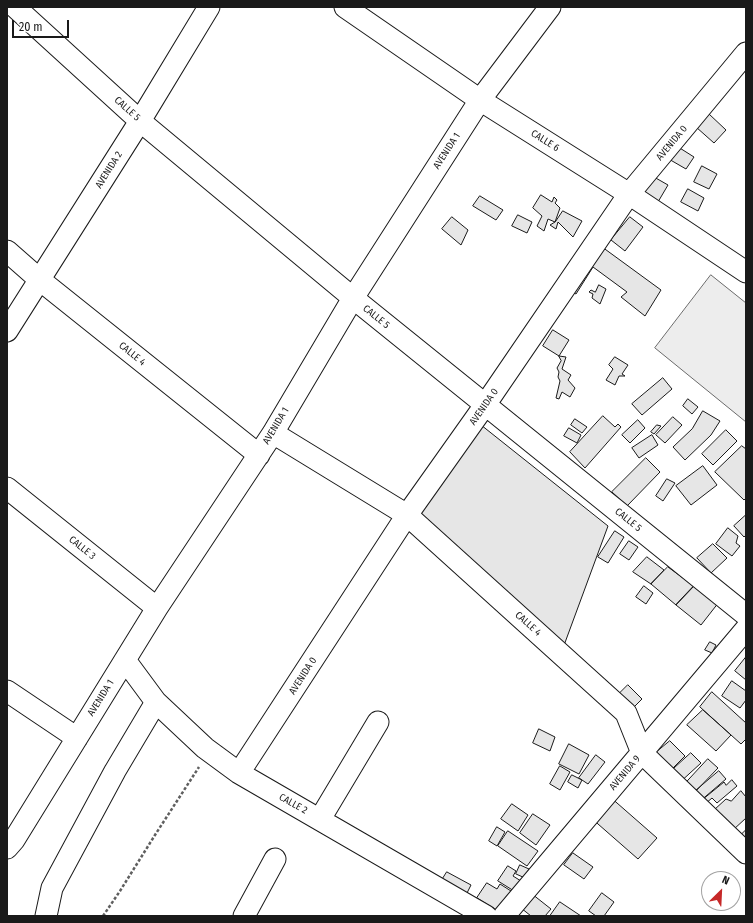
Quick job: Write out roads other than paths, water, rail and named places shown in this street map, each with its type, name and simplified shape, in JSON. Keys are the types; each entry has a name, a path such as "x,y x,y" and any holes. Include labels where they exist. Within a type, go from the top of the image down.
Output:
{"street":[{"name":"CALLE 5","path":"15,7 140,121 353,298 746,614"},
{"name":"AVENIDA 2","path":"7,331 140,121 209,7"},
{"name":"CALLE 6","path":"345,7 480,100 629,194 746,272"},
{"name":"AVENIDA 1","path":"7,848 14,840 157,608 273,433 353,298 480,100 550,7"},
{"name":"AVENIDA 0","path":"239,773 407,515 485,405 629,194 746,53"},
{"name":"CALLE 4","path":"7,251 40,280 258,455"},
{"name":"CALLE 4","path":"273,433 407,515 626,713 642,753 746,853"},
{"name":"CALLE 3","path":"7,488 157,608"},
{"name":"AVENIDA 9","path":"504,916 746,629"},
{"name":"CALLE 2","path":"125,660 156,702 209,751 239,773 486,916"},
{"path":"7,691 77,738"},
{"path":"46,916 52,888 115,771 156,702"},
{"path":"320,819 378,722"},
{"path":"244,916 275,859"}]}
